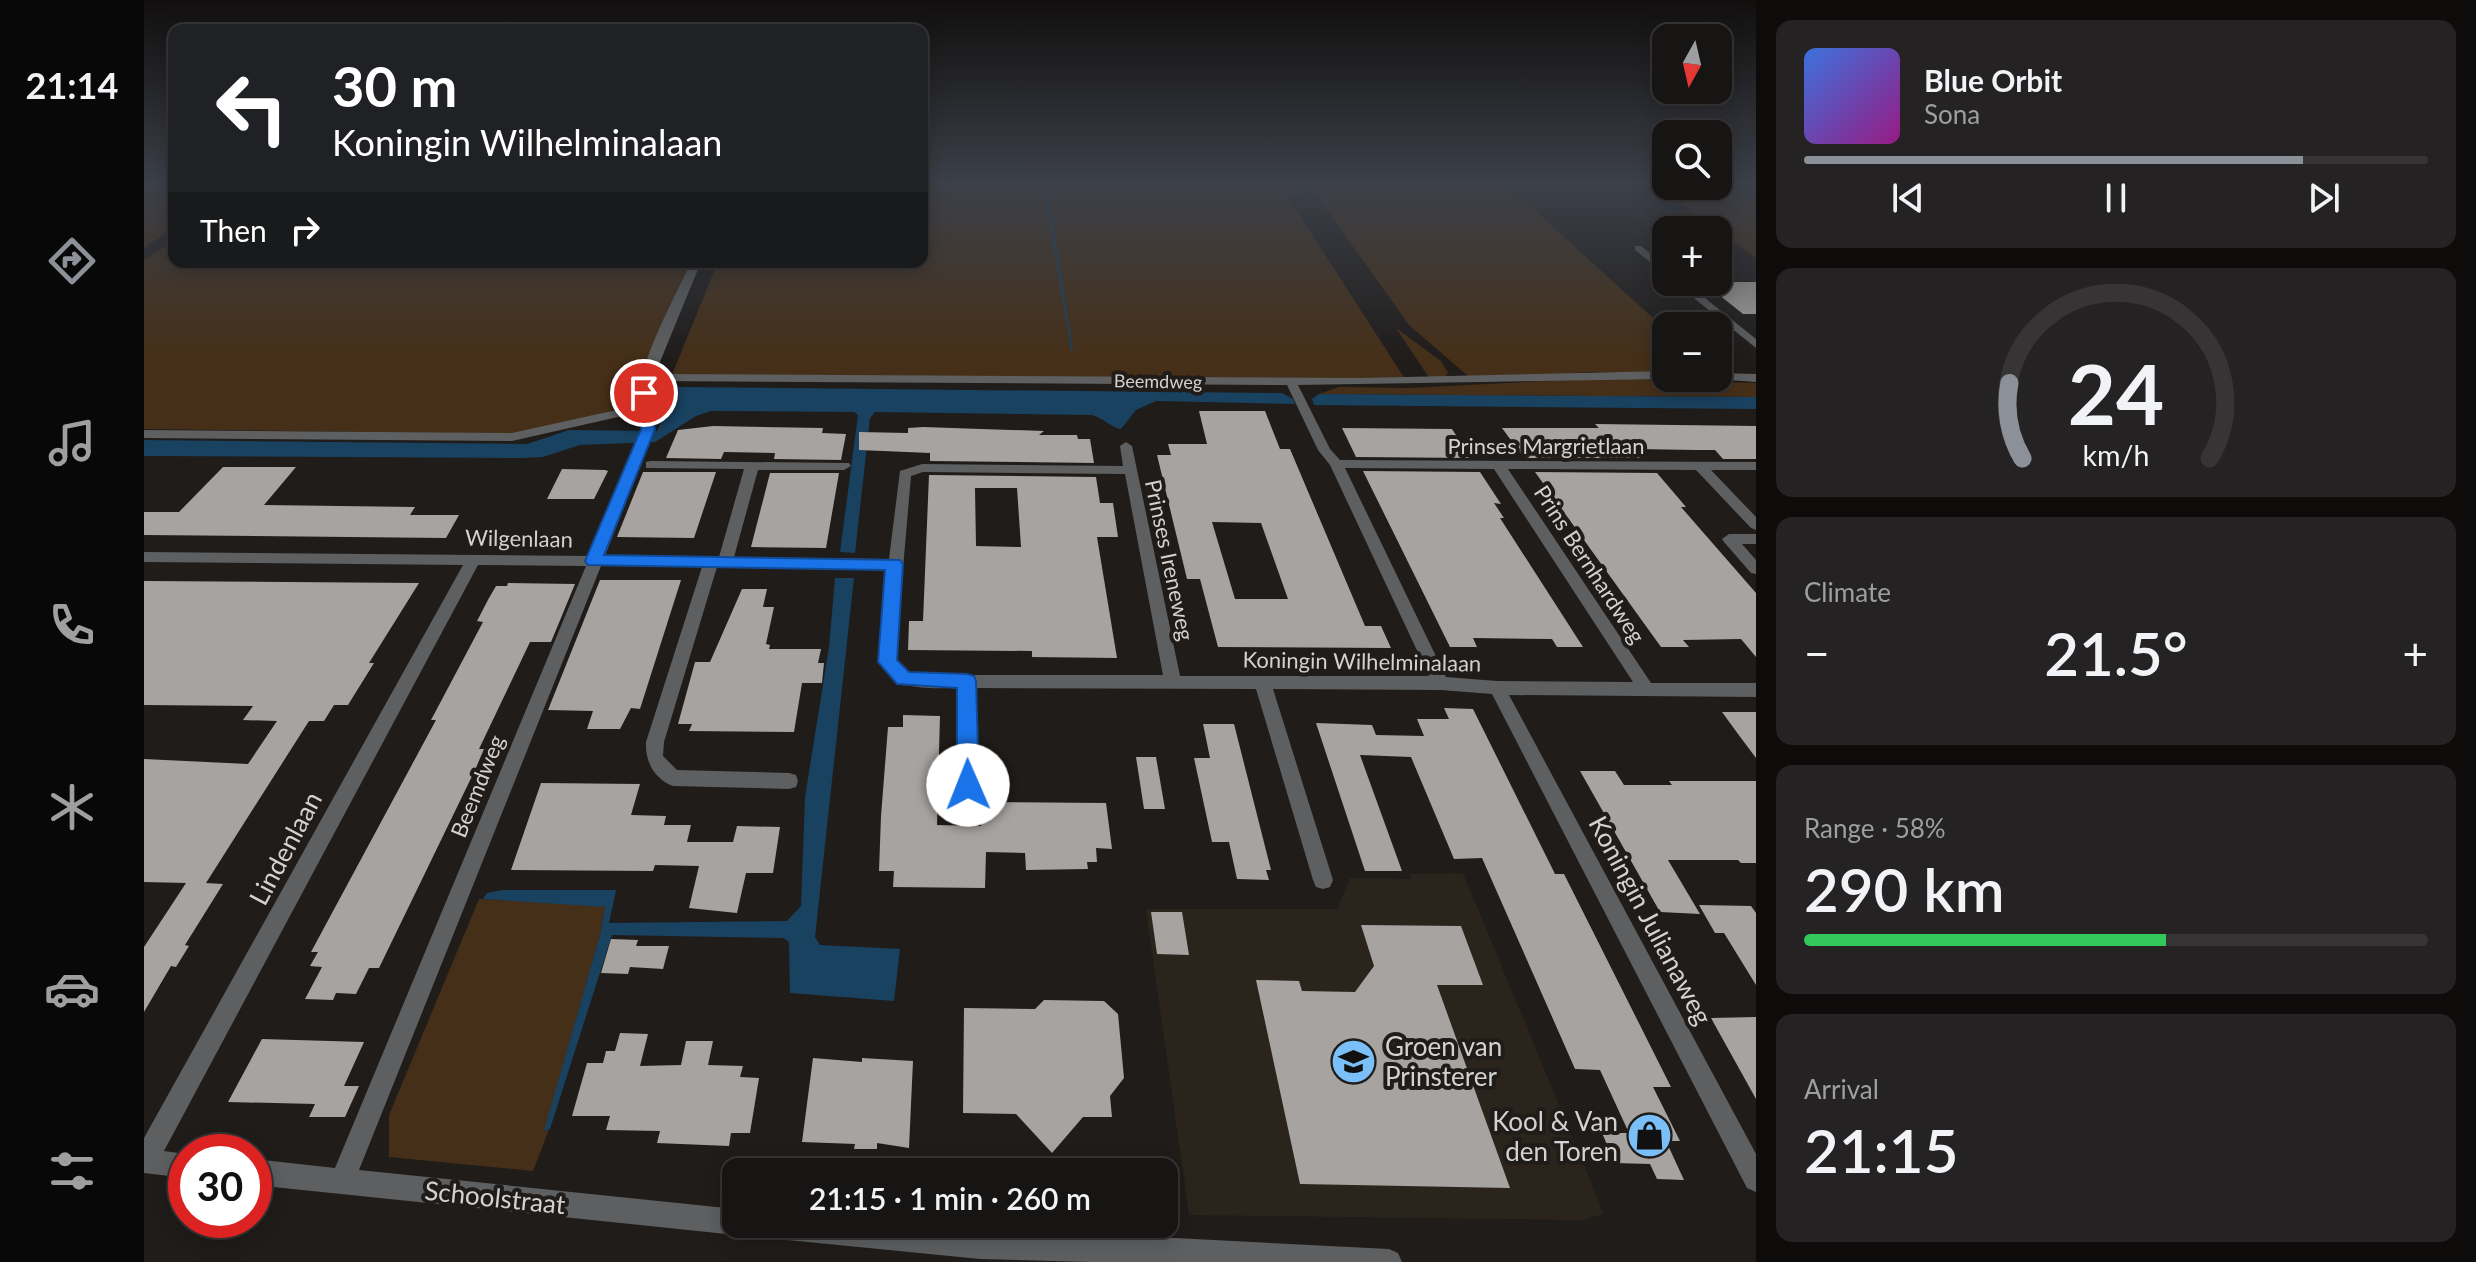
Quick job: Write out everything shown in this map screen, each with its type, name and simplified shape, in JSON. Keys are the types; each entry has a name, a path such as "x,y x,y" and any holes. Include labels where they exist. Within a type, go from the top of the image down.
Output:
{"street":[{"path":"1638,248 1652,260"},
{"name":"Beemdweg","path":"342,1181 645,436 647,407 644,393 653,360 693,268"},
{"path":"1696,296 1756,345"},
{"name":"Beemdweg","path":"649,377 1291,382 1652,375"},
{"path":"1732,377 1756,378"},
{"path":"1291,382 1324,450 1336,464 1441,683"},
{"path":"144,434 512,437 647,407"},
{"name":"Prinses Ireneweg","path":"1126,446 1173,683"},
{"name":"Prinses Margrietlaan","path":"1336,464 1756,466"},
{"name":"Prins Bernhardweg","path":"1498,464 1646,688"},
{"path":"651,465 844,466"},
{"path":"1699,465 1756,525"},
{"path":"752,466 655,742 654,758 673,778 789,781"},
{"path":"894,564 902,482 911,470 1129,470"},
{"path":"1756,539 1729,539 1756,569"},
{"name":"Wilgenlaan","path":"144,557 894,564"},
{"name":"Lindenlaan","path":"145,1161 473,560"},
{"name":"Koningin Wilhelminalaan","path":"894,564 887,662 904,679 1441,683 1497,688 1756,690"},
{"path":"967,681 968,785"},
{"path":"1262,682 1323,880"},
{"name":"Koningin Julianaweg","path":"1497,688 1756,1179"},
{"path":"145,1161 168,1164"},
{"name":"Schoolstraat","path":"272,1174 722,1221"},
{"path":"861,1238 980,1254 1175,1251 1389,1262"}],"shaded area":[{"path":"928,242 1317,242 1405,379 671,377 716,268 928,268"},
{"path":"1350,242 1570,242 1652,317 1652,374 1589,372 1490,379 1468,376 1409,325"},
{"path":"1734,242 1756,242 1756,258"},
{"path":"168,244 168,268 693,268 634,397 621,408 532,434 144,429 144,260"},
{"path":"1396,328 1441,361 1448,373 1444,379 1430,379"},
{"path":"1602,378 1652,380 1652,392 1732,392 1732,382 1756,383 1756,397 1319,394 1339,387 1409,388"},
{"name":"Groen van Prinsterer","path":"1463,873 1604,1214 1582,1220 1189,1215 1146,909 1337,909 1350,878 1411,879 1410,874"},
{"path":"479,899 605,906 600,935 545,1130 549,1129 533,1171 389,1157 389,1115"}],"water":[{"path":"1053,242 1056,242 1071,351"},
{"path":"678,387 1282,393 1293,399 1295,404 1156,401 1136,410 1121,429 1092,415 875,412 870,418 855,553 840,552 858,415 854,412 711,411 696,416 655,442 580,445 543,457 144,456 144,440 527,444 569,430 657,431 661,422 658,394 662,390"},
{"path":"1319,394 1756,397 1756,409 1314,405 1312,399"},
{"path":"835,578 854,578 815,937 820,945 900,949 894,1001 790,993 789,942 783,938 612,935 550,1129 544,1131 600,935 605,907 483,899 487,893 503,890 616,890 609,923 787,921 801,906 805,797 829,647"}],"building":[{"path":"1732,282 1756,282 1756,314 1743,314 1720,296 1732,296"},
{"path":"1199,411 1265,411 1280,449 1290,449 1365,626 1381,626 1391,648 1218,647 1200,579 1187,579 1157,455 1171,455 1168,444 1207,444","holes":["1212,522 1261,523 1288,599 1235,599"]},
{"path":"1595,424 1756,426 1756,459 1723,459 1715,450 1636,449 1644,458 1524,458 1502,428 1599,428"},
{"path":"713,426 823,428 822,433 846,434 841,460 774,459 775,453 724,452 721,459 666,458 678,430"},
{"path":"908,428 1077,435 1078,439 1090,439 1094,463 930,461 930,453 859,450 859,432 908,433"},
{"path":"1342,428 1452,429 1471,458 1356,457"},
{"path":"223,467 296,467 264,505 415,507 410,515 459,515 446,538 144,535 144,512 179,512"},
{"path":"562,469 608,471 594,499 547,499"},
{"path":"1363,471 1480,472 1501,504 1494,503 1504,518 1500,518 1583,647 1557,647 1552,639 1473,638 1477,647 1450,647"},
{"path":"643,472 716,472 694,538 617,537"},
{"path":"1535,472 1657,473 1686,507 1681,507 1756,593 1756,657 1741,639 1683,640 1689,647 1661,647"},
{"path":"770,473 839,473 826,548 751,547"},
{"path":"929,475 1096,477 1100,503 1113,503 1118,537 1097,537 1117,658 1032,657 1032,651 908,650 909,621 923,621","holes":["975,488 1017,488 1021,547 976,546"]},
{"path":"600,580 681,580 640,709 631,708 620,729 587,729 593,711 548,710"},
{"path":"144,581 419,583 369,663 374,663 348,705 334,705 324,721 309,721 206,883 223,884 185,945 189,946 176,967 171,966 144,1012 144,947 186,883 144,882 144,759 248,764 277,721 243,720 253,706 144,705"},
{"path":"508,583 575,584 551,642 530,642 479,749 484,749 475,770 379,968 369,968 356,994 336,993 333,1000 305,999 322,967 310,966 318,952 311,952 436,720 431,720 483,622 477,621 489,598 496,586 507,586"},
{"path":"742,589 767,589 763,607 774,607 766,644 770,645 769,649 821,649 818,663 824,663 822,683 802,683 794,732 689,731 692,724 678,724 695,662 710,662"},
{"path":"1444,708 1473,709 1555,874 1564,874 1671,1087 1653,1087 1680,1141 1666,1141 1684,1180 1657,1179 1650,1164 1615,1163 1602,1133 1629,1133 1600,1070 1575,1069 1482,858 1454,859 1411,757 1360,755 1402,871 1365,871 1316,723 1372,725 1376,735 1424,736 1417,719 1449,719"},
{"path":"1722,712 1756,712 1756,758 1738,734"},
{"path":"903,715 940,716 937,825 981,826 981,802 1106,803 1112,849 1096,848 1097,862 1087,862 1088,869 1026,870 1025,853 986,852 985,888 893,887 894,871 879,871 881,816 888,727 903,727"},
{"path":"1203,724 1234,724 1271,870 1266,870 1269,880 1237,879 1229,842 1212,842 1194,758 1210,758"},
{"path":"1136,757 1156,757 1165,809 1144,809"},
{"path":"1580,771 1615,771 1624,785 1672,785 1669,781 1756,781 1756,863 1668,860 1700,914 1660,912"},
{"path":"541,783 640,784 631,815 666,816 664,825 691,825 687,842 733,842 737,826 780,827 773,873 746,873 737,913 689,908 699,866 655,865 653,871 511,870"},
{"path":"1699,905 1751,906 1756,913 1756,985 1724,933 1715,933"},
{"path":"1151,912 1182,912 1189,955 1157,954"},
{"path":"1361,925 1461,926 1483,985 1437,985 1510,1188 1300,1184 1256,980 1299,981 1302,991 1355,992 1374,966"},
{"path":"611,939 638,940 636,946 669,946 663,969 630,967 628,974 601,973"},
{"path":"1044,1000 1104,1001 1118,1014 1124,1078 1110,1096 1112,1117 1083,1117 1052,1153 1016,1114 963,1113 964,1008 1035,1009"},
{"path":"1756,1017 1756,1099 1711,1018"},
{"path":"620,1033 648,1034 640,1066 681,1065 686,1041 713,1041 708,1065 743,1066 740,1077 759,1078 750,1133 731,1133 729,1146 657,1143 660,1131 606,1130 610,1116 572,1116 587,1063 603,1063 606,1051 615,1051"},
{"path":"262,1039 364,1042 344,1086 359,1086 345,1117 309,1117 315,1104 228,1102"},
{"path":"813,1058 862,1062 862,1058 913,1061 909,1148 877,1143 877,1149 854,1149 855,1144 802,1142"}],"place":[{"name":"Groen van Prinsterer","path":"1354,1061"},
{"name":"Kool & Van den Toren","path":"1649,1136"}],"route":[{"path":"644,393 648,429 594,561 894,564 887,662 904,679 967,681 968,785"}]}
